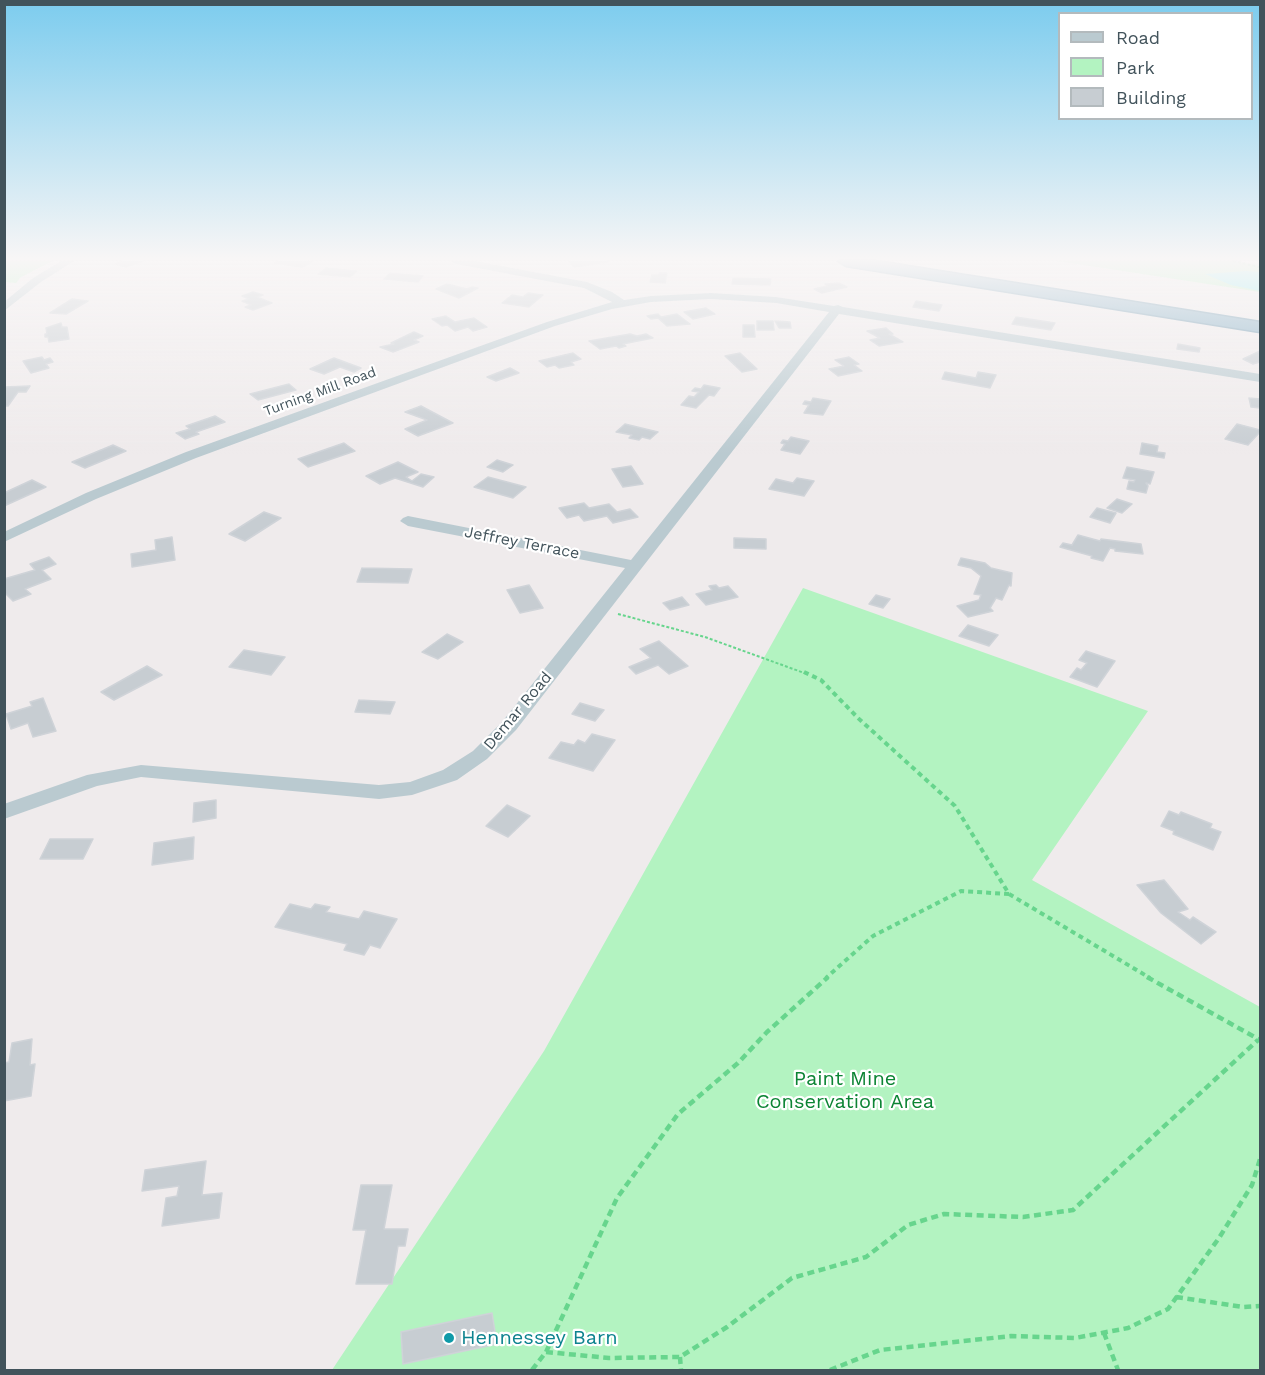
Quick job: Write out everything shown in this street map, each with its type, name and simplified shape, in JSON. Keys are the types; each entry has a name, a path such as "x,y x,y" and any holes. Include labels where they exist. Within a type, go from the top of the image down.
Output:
{"street":[{"name":"Turning Mill Road","path":"4,538 91,496 191,455 548,325"},
{"name":"Demar Road","path":"4,812 94,780 141,771 379,792 432,783 450,776 495,742 825,325"},
{"name":"Turning Mill Road","path":"941,325 1260,378"},
{"name":"Jeffrey Terrace","path":"408,521 636,566"}],"path":[{"path":"546,1352 609,1358 680,1357 727,1327 792,1278 866,1257 908,1226 944,1214 1023,1217 1073,1210 1259,1040 1082,939 1009,894 955,806 858,718 821,680 794,668 705,637 601,609"},
{"path":"532,1371 546,1352 617,1198 678,1114 738,1063 767,1032 873,936 961,891 1009,894"},
{"path":"830,1371 880,1350 1011,1336 1075,1338 1128,1328 1168,1309 1220,1238 1252,1185 1260,1159"},
{"path":"1176,1298 1244,1307 1260,1306"},
{"path":"1103,1332 1118,1371"},
{"path":"680,1357 681,1371"}],"green space":[{"name":"Paint Mine Conservation Area","path":"803,588 1148,711 1032,880 1260,1007 1260,1370 332,1370 544,1051"}],"building":[{"path":"54,325 67,327 69,339 49,342 48,337 45,337 46,328"},
{"path":"447,325 487,327 473,331 468,327 455,331"},
{"path":"743,325 754,325 755,337 743,337"},
{"path":"757,325 773,325 774,330 757,330"},
{"path":"777,325 791,325 791,328 779,328"},
{"path":"1020,325 1054,325 1051,330"},
{"path":"886,328 893,334 889,334 903,342 879,346 870,340 880,338 867,331"},
{"path":"414,332 423,336 414,340 419,342 393,352 380,347 394,344 391,343"},
{"path":"630,334 637,336 646,334 653,338 623,344 626,346 619,348 616,346 600,349 589,341"},
{"path":"1178,344 1200,348 1199,352 1177,349"},
{"path":"1260,351 1260,362 1253,364 1243,359"},
{"path":"573,353 581,359 571,362 574,365 559,368 555,365 547,367 539,361"},
{"path":"740,353 757,369 742,372 725,356"},
{"path":"42,357 44,360 50,358 53,362 46,364 49,368 31,373 23,361"},
{"path":"849,357 859,364 854,365 862,371 838,376 829,369 844,366 835,360"},
{"path":"334,358 361,368 354,372 340,367 324,374 310,369"},
{"path":"510,368 519,373 496,381 487,377"},
{"path":"945,372 976,378 978,372 996,375 990,388 942,379"},
{"path":"289,384 296,390 258,400 250,394"},
{"path":"704,385 720,388 714,396 709,395 696,408 681,405 689,396 694,397 699,392 692,391 695,388 701,389"},
{"path":"30,386 26,392 18,392 8,406 4,406 4,387"},
{"path":"813,398 831,401 823,415 804,413 809,405 803,404 805,401 811,402"},
{"path":"1249,398 1260,399 1260,408 1251,407"},
{"path":"421,406 453,423 418,436 405,429 427,420 405,412"},
{"path":"215,416 225,422 196,432 199,434 185,439 176,433 190,429 186,426"},
{"path":"625,424 658,432 650,439 629,438 632,435 616,432"},
{"path":"1237,424 1260,430 1260,432 1248,445 1225,439"},
{"path":"791,437 809,441 800,454 781,450 785,444 781,443 783,440 788,441"},
{"path":"344,443 355,451 308,467 298,459"},
{"path":"1142,443 1158,446 1157,452 1165,453 1164,458 1140,454"},
{"path":"113,445 126,451 85,468 72,462"},
{"path":"497,460 513,465 503,472 487,467"},
{"path":"398,462 418,472 406,477 412,481 421,474 434,477 423,487 395,478 380,484 366,476"},
{"path":"631,466 643,484 623,487 612,469"},
{"path":"1127,467 1154,472 1150,484 1146,483 1148,486 1146,493 1127,489 1129,481 1134,482 1135,480 1123,478"},
{"path":"488,477 526,487 513,498 474,487"},
{"path":"797,478 814,481 804,496 769,489 776,479 793,483"},
{"path":"32,480 46,487 4,506 4,493"},
{"path":"1117,499 1132,504 1122,513 1107,508"},
{"path":"584,503 589,508 609,504 617,512 630,509 638,517 613,523 607,516 584,521 579,515 567,518 559,508"},
{"path":"1097,508 1116,513 1110,523 1090,517"},
{"path":"264,512 281,518 245,541 229,534"},
{"path":"1078,535 1100,541 1101,539 1141,544 1143,554 1115,551 1110,548 1103,561 1060,547 1063,543 1072,545"},
{"path":"172,537 175,560 132,567 131,554 156,550 155,540"},
{"path":"734,538 766,539 766,549 734,548"},
{"path":"49,557 56,564 42,570 51,579 25,589 31,594 13,601 4,592 4,579 35,570 30,564"},
{"path":"961,558 985,563 991,568 1012,573 1011,586 1009,585 1002,600 996,598 990,608 993,611 968,617 957,606 979,600 981,595 974,594 981,576 971,568 958,565"},
{"path":"362,568 412,569 408,583 357,582"},
{"path":"529,585 543,608 520,613 507,590"},
{"path":"716,585 719,588 728,586 738,597 706,605 696,594 712,590 709,586"},
{"path":"876,595 890,599 883,608 869,604"},
{"path":"682,597 689,605 670,610 663,603"},
{"path":"968,625 998,635 989,646 959,636"},
{"path":"447,634 463,642 438,659 422,652"},
{"path":"659,641 688,666 669,674 658,665 636,674 629,667 651,658 640,649"},
{"path":"244,650 285,657 271,675 229,667"},
{"path":"1086,651 1115,661 1097,687 1070,677 1077,668 1081,670 1087,663 1079,660"},
{"path":"147,666 162,675 114,700 101,692"},
{"path":"43,698 56,731 33,737 28,723 11,729 6,714 32,706 30,702"},
{"path":"359,700 395,702 390,714 355,712"},
{"path":"580,703 604,710 595,721 572,714"},
{"path":"592,734 615,740 593,771 549,758 561,742 574,745 578,740 585,743"},
{"path":"216,800 216,818 193,822 194,803"},
{"path":"507,805 530,816 508,837 486,826"},
{"path":"1169,811 1179,815 1181,812 1212,824 1210,828 1221,832 1213,850 1173,834 1174,831 1161,826"},
{"path":"194,837 193,859 152,865 154,843"},
{"path":"50,839 93,839 83,859 40,859"},
{"path":"1164,880 1188,909 1178,912 1190,920 1193,917 1216,932 1201,944 1161,913 1137,885"},
{"path":"290,904 311,909 315,904 330,907 326,912 359,919 364,911 397,919 380,948 370,945 364,955 344,950 347,944 275,927"},
{"path":"32,1039 30,1065 35,1064 31,1096 4,1101 4,1063 9,1062 12,1043"},
{"path":"206,1161 202,1195 222,1193 219,1218 162,1226 166,1198 177,1196 179,1186 142,1191 145,1170"},
{"path":"361,1185 392,1185 384,1229 408,1229 405,1246 398,1246 392,1284 356,1284 366,1230 353,1230"},
{"name":"Hennessey Barn","path":"492,1313 497,1344 403,1364 401,1332"}],"place":[{"name":"Hennessey Barn","path":"449,1338"}]}
